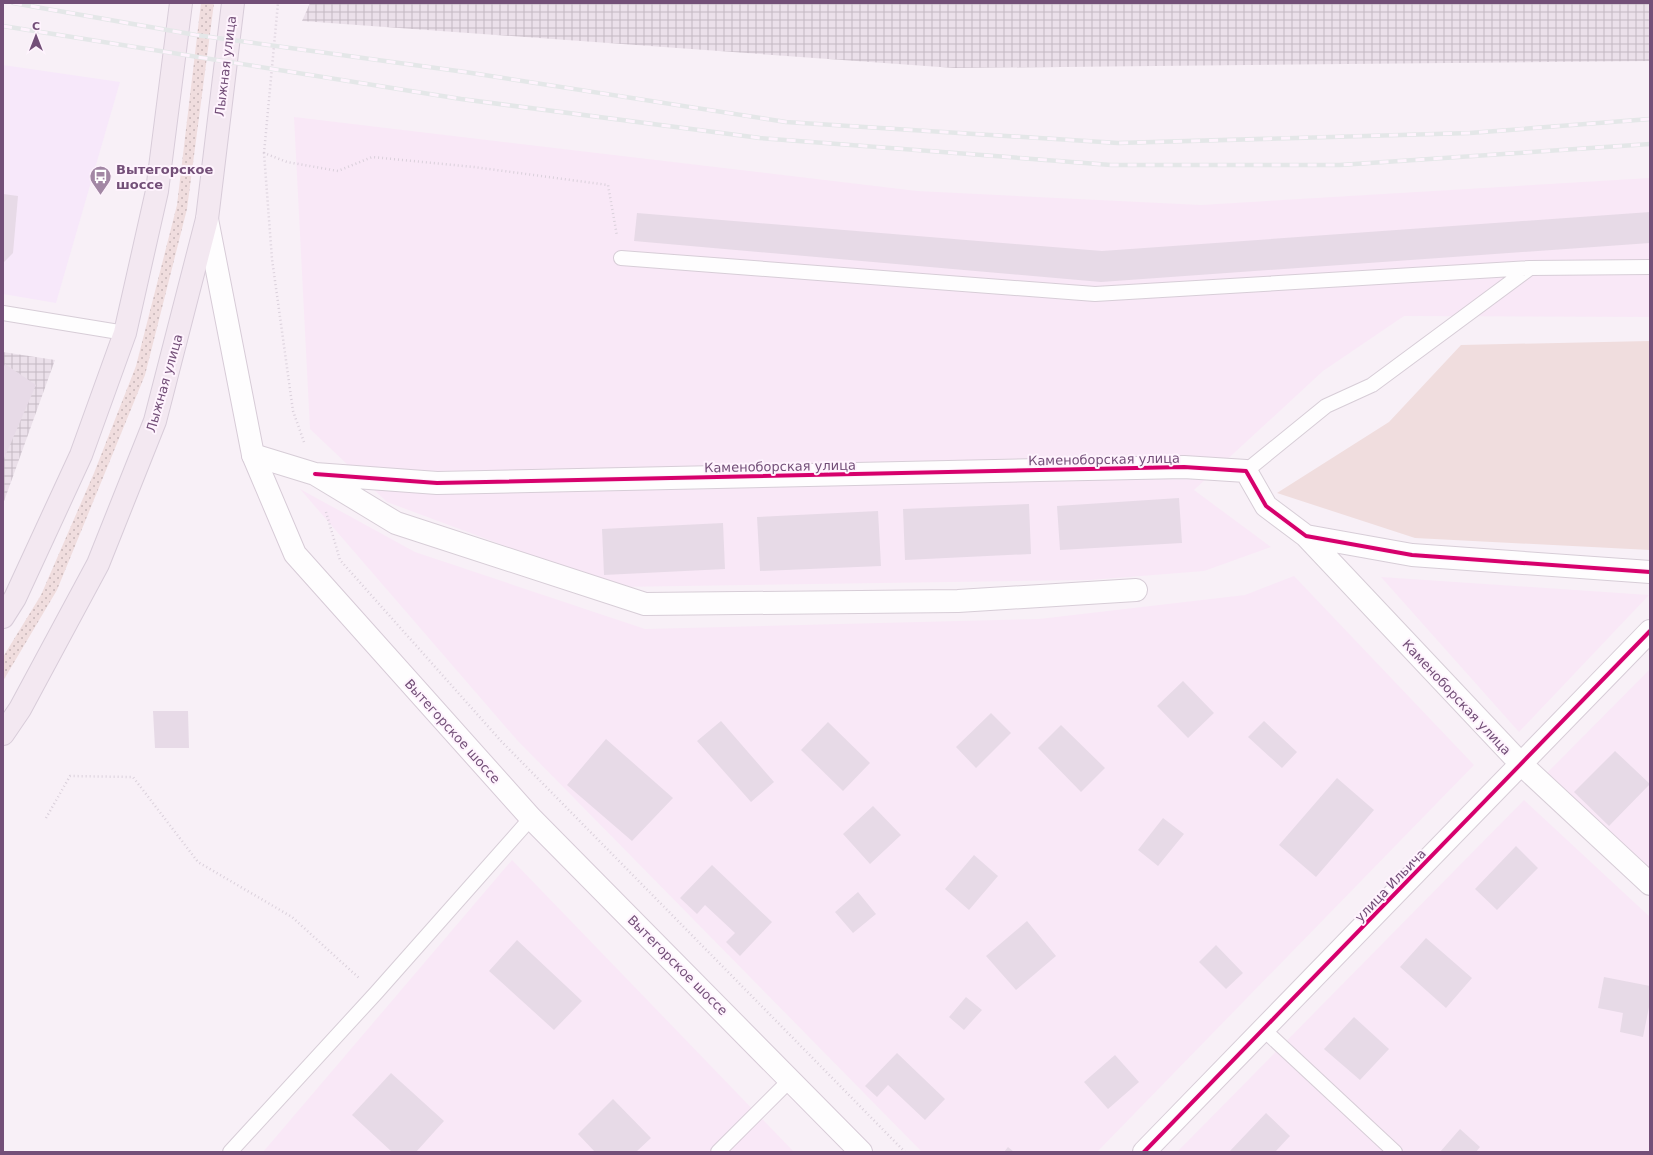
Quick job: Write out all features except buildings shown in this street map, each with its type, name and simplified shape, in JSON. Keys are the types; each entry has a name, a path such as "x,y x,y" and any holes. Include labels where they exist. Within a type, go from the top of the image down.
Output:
{"main road":[{"path":"3,617 15,598 81,454 125,333 157,191 181,3"},
{"name":"Лыжная улица","path":"3,734 20,710 98,564 155,421 207,219 233,3"}],"street":[{"name":"Вытегорское шоссе","path":"207,219 253,454 295,554 531,818 791,1079 861,1152"},
{"path":"253,454 315,474 396,523 645,604 958,601 1136,590"},
{"name":"Каменоборская улица","path":"315,474 438,483 1176,467 1246,471 1266,506 1306,536 1521,764 1650,884"},
{"path":"1306,536 1412,555 1650,572"},
{"name":"улица Ильича","path":"1144,1152 1650,631"}],"lane":[{"path":"621,258 1095,294 1530,268 1650,267"},
{"path":"1246,471 1326,406 1372,385 1530,268"},
{"path":"6,318 125,333"},
{"path":"230,1152 376,993 531,818"},
{"path":"1263,1030 1396,1152"},
{"path":"718,1152 791,1079"}],"path":[{"path":"264,153 278,3"},
{"path":"46,818 70,776 133,777 198,862 292,917 376,993"}],"shaded area":[{"path":"201,3 214,3 187,209 145,375 57,590 3,681 3,657 41,595 94,473 136,366 177,205"},
{"path":"310,3 1650,3 1650,61 954,68 302,21"},
{"path":"3,65 120,82 56,303 3,294"},
{"path":"294,117 917,191 1201,205 1650,178 1650,317 1404,316 1323,371 1194,490 1271,547 1204,571 1090,580 615,587 387,502 310,429"},
{"path":"1650,341 1650,550 1415,538 1277,493 1389,422 1461,345"},
{"path":"3,352 55,360 3,504"},
{"path":"300,489 415,552 645,629 1039,619 1245,595 1294,576 1474,765 1097,1152 922,1152 517,740"},
{"path":"1381,577 1649,595 1519,732"},
{"path":"1650,669 1650,868 1546,774"},
{"path":"1524,800 1650,917 1650,1152 1177,1152"},
{"path":"512,860 794,1152 263,1152"}],"railway":[{"path":"13,3 196,35 465,72 786,122 1118,143 1470,133 1650,119"},
{"path":"3,26 461,99 760,138 1111,165 1340,165 1650,144"}],"cycle path":[{"path":"315,474 437,483 1184,467 1246,471 1266,506 1306,536 1412,555 1650,572"},
{"path":"1144,1152 1650,631"}],"place":[{"name":"Вытегорское шоссе","path":"100,196"}]}
